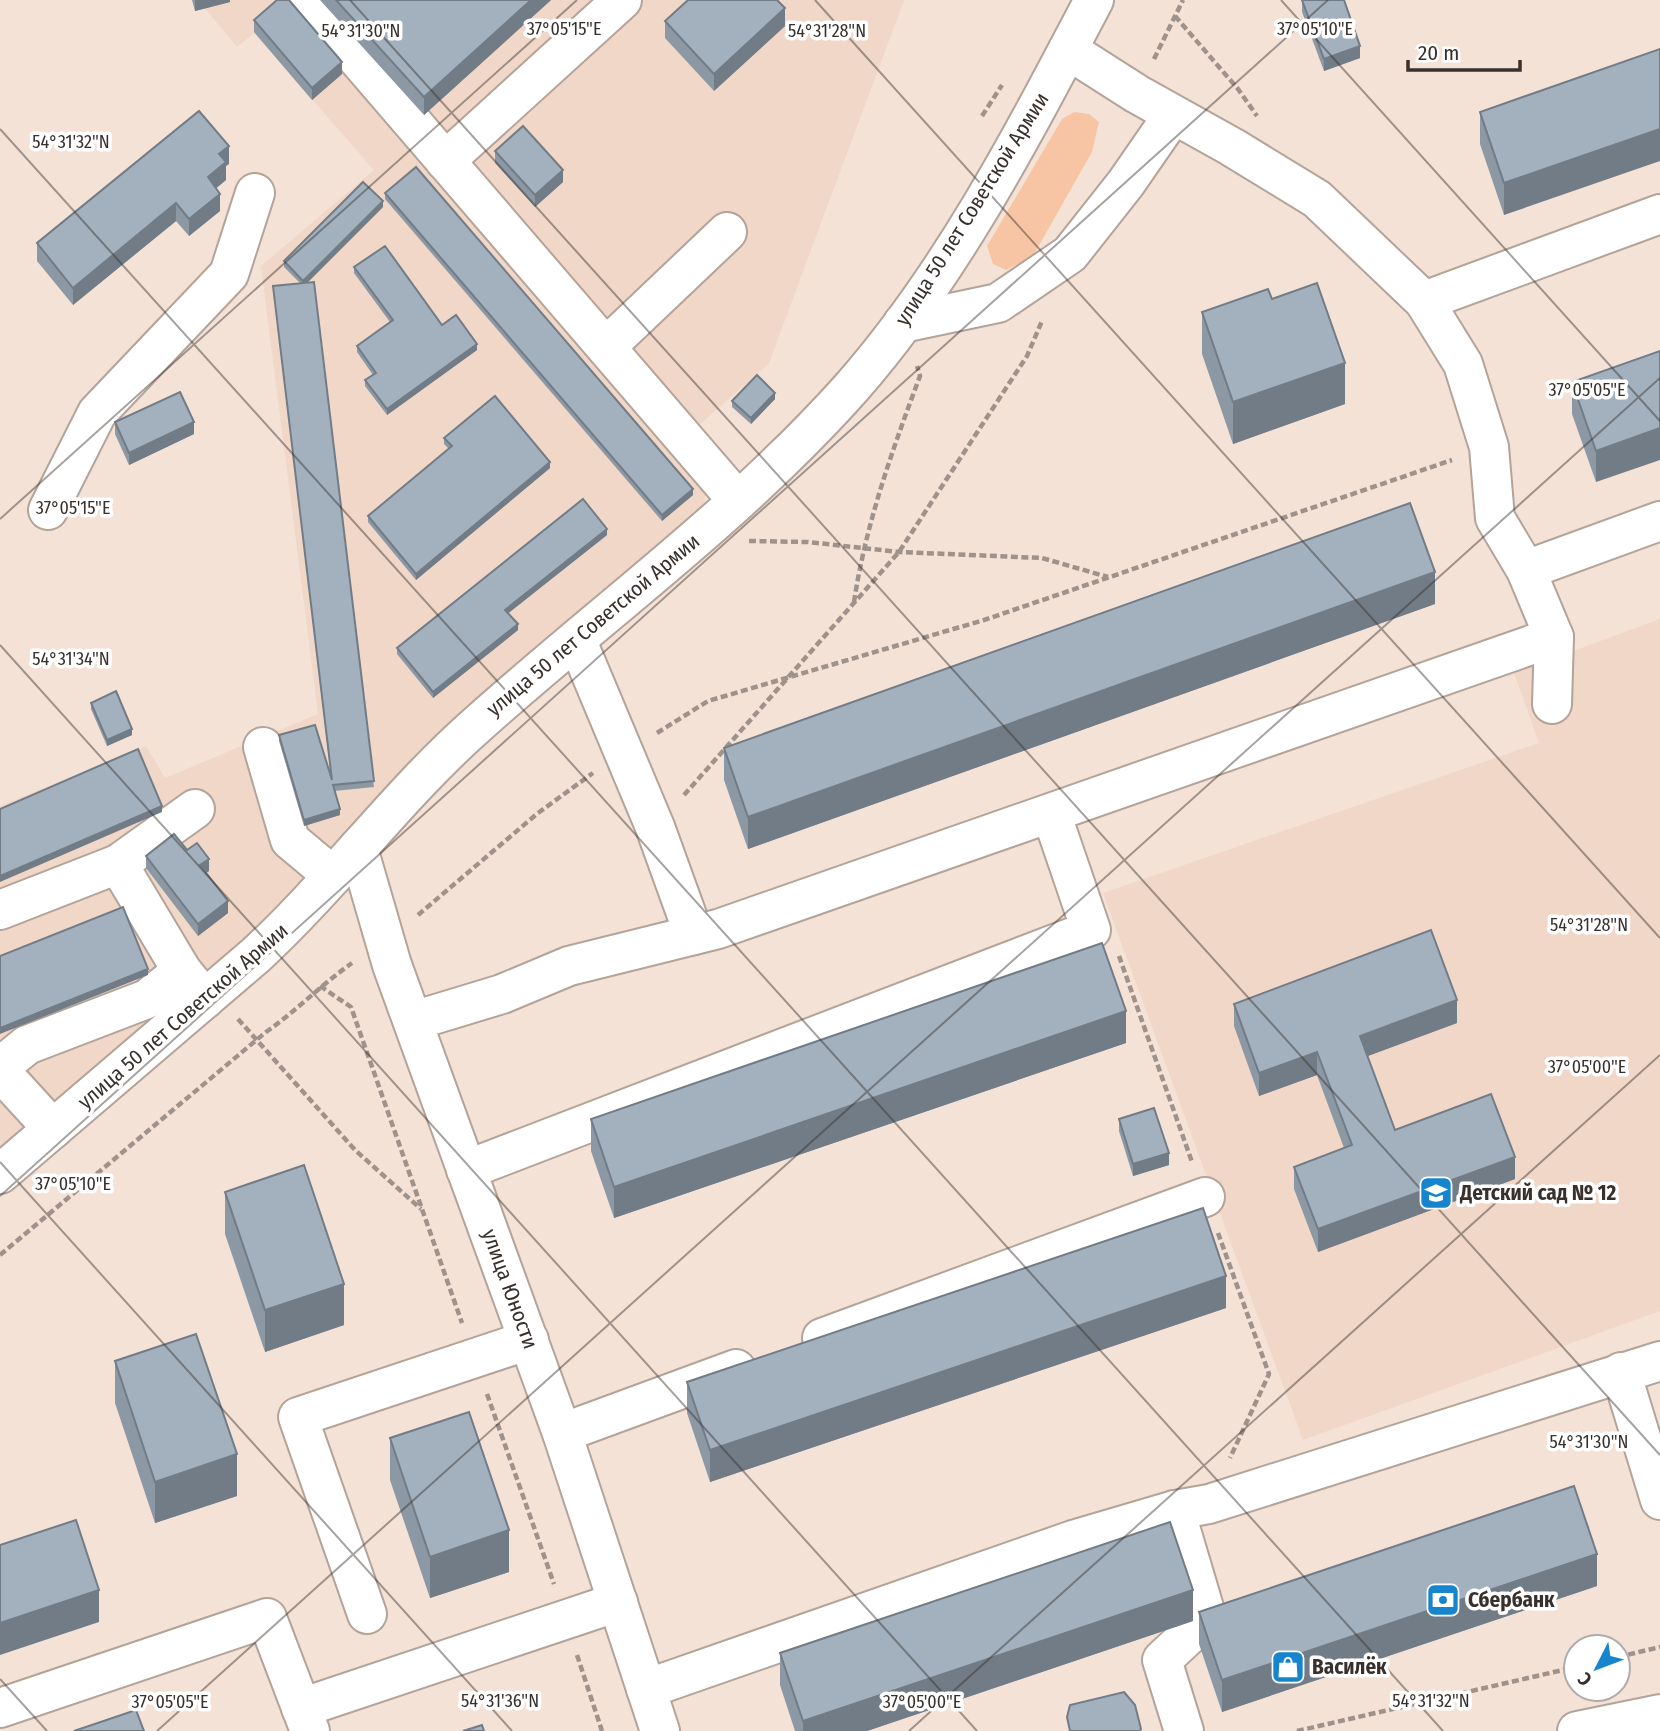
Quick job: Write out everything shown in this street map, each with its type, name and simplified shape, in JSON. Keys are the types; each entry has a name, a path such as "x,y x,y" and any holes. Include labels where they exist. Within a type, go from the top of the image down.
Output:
{"street":[{"path":"307,0 738,500"},
{"path":"445,161 622,0"},
{"name":"улица 50 лет Советской Армии","path":"0,1174 53,1129 203,985 293,921 426,773 478,723 710,526 803,440 853,385 903,323 954,247 1047,92 1094,0"},
{"path":"1068,50 1137,94 1317,199 1424,301 1463,364 1489,447 1495,518 1526,570 1554,637 1552,704"},
{"path":"903,323 998,303 1070,254 1126,183 1173,115"},
{"path":"48,510 97,413 229,274 254,193"},
{"path":"1424,301 1660,214"},
{"path":"606,347 727,232"},
{"path":"1526,570 1660,522"},
{"path":"413,1021 502,995 569,966 694,935 1554,637"},
{"path":"576,641 655,827 694,935"},
{"path":"263,747 290,841 333,876"},
{"path":"0,910 118,864 195,809"},
{"path":"466,1170 1091,930 1051,813"},
{"name":"улица Юности","path":"358,848 384,939 562,1433 660,1731"},
{"path":"53,1129 0,1069 27,1045 147,999 203,985 118,864"},
{"path":"562,1433 1205,1197"},
{"path":"366,1614 298,1418 529,1340"},
{"path":"646,1689 1073,1540 1175,1510 1209,1504 1660,1361"},
{"path":"1621,1372 1660,1500"},
{"path":"1175,1510 1207,1618 1162,1660 1184,1731"},
{"path":"0,1708 267,1618 305,1720 618,1602"},
{"path":"1577,1731 1660,1714"}],"path":[{"path":"1137,94 1183,0"},
{"path":"1175,16 1238,89 1259,119"},
{"path":"655,827 792,676 899,552 1027,356 1043,318"},
{"path":"854,603 862,548 883,475 920,376 903,323"},
{"path":"0,1255 257,1040 293,1014 320,986 468,875 538,813 585,778 708,701 984,620 1489,447"},
{"path":"710,526 741,541 808,542 899,552 1042,558 1110,578"},
{"path":"203,985 232,998 231,1012 355,1150 422,1210"},
{"path":"1632,1654 1660,1647"},
{"path":"1297,1731 1562,1670"}],"shaded area":[{"path":"198,0 904,0 769,363 676,446 707,481 704,506 271,925 0,1154 0,806 146,746 165,778 318,714 261,266 374,170 254,33 237,47"},
{"path":"1074,112 1089,114 1099,122 1092,152 1033,256 1006,270 993,264 987,246 1062,119"},
{"name":"Детский сад № 12","path":"1660,619 1660,1311 1303,1440 1103,893 1539,743 1514,673"}],"building":[{"path":"277,0 289,0 342,62 312,88 254,20"},
{"path":"336,0 531,0 424,97"},
{"path":"688,0 777,0 785,8 714,74 665,21"},
{"path":"1302,0 1344,0 1360,46 1324,59"},
{"path":"1660,49 1660,129 1504,183 1480,112"},
{"path":"199,111 229,146 219,154 226,162 208,177 220,194 189,219 176,203 73,288 37,243"},
{"path":"523,126 563,170 535,195 495,151"},
{"path":"416,167 693,489 662,515 385,193"},
{"path":"363,182 383,201 303,281 284,261"},
{"path":"385,246 442,325 456,315 477,344 387,409 365,380 376,373 357,346 393,320 354,267"},
{"path":"314,282 374,781 333,785 340,809 304,820 279,735 315,725 332,780 273,286"},
{"path":"1317,283 1345,363 1233,402 1202,312 1268,289 1272,299"},
{"path":"1660,351 1660,428 1596,451 1572,382"},
{"path":"757,375 775,393 751,418 732,401"},
{"path":"180,392 194,422 129,453 115,422"},
{"path":"495,396 550,462 416,574 368,516 452,446 444,438"},
{"path":"583,499 607,529 505,610 518,624 433,692 397,648"},
{"path":"1410,503 1435,572 748,817 724,748"},
{"path":"116,691 132,729 107,740 91,703"},
{"path":"138,749 162,806 0,876 0,809"},
{"path":"174,834 187,850 197,843 209,859 200,865 228,901 198,924 146,856"},
{"path":"123,907 148,969 0,1028 0,956"},
{"path":"1431,930 1457,1000 1360,1036 1395,1130 1491,1094 1515,1157 1318,1229 1294,1167 1352,1145 1317,1052 1259,1073 1234,1004"},
{"path":"1102,943 1126,1011 614,1187 591,1119"},
{"path":"1154,1108 1169,1153 1133,1164 1119,1119"},
{"path":"304,1165 344,1284 265,1310 225,1192"},
{"path":"1203,1208 1226,1276 710,1450 687,1382"},
{"path":"196,1334 237,1454 155,1482 115,1361"},
{"path":"469,1412 509,1530 430,1557 390,1438"},
{"path":"1574,1486 1597,1554 1222,1680 1199,1612"},
{"path":"76,1520 99,1590 0,1623 0,1545"},
{"path":"1170,1522 1193,1590 803,1721 780,1653"},
{"path":"1124,1692 1135,1705 1140,1731 1070,1731 1067,1717 1070,1705"},
{"path":"136,1710 144,1731 74,1731"},
{"path":"482,1725 484,1731 463,1731"}],"place":[{"name":"Детский сад № 12","path":"1436,1193"},
{"name":"Сбербанк","path":"1443,1600"},
{"name":"Василёк","path":"1288,1667"}]}
